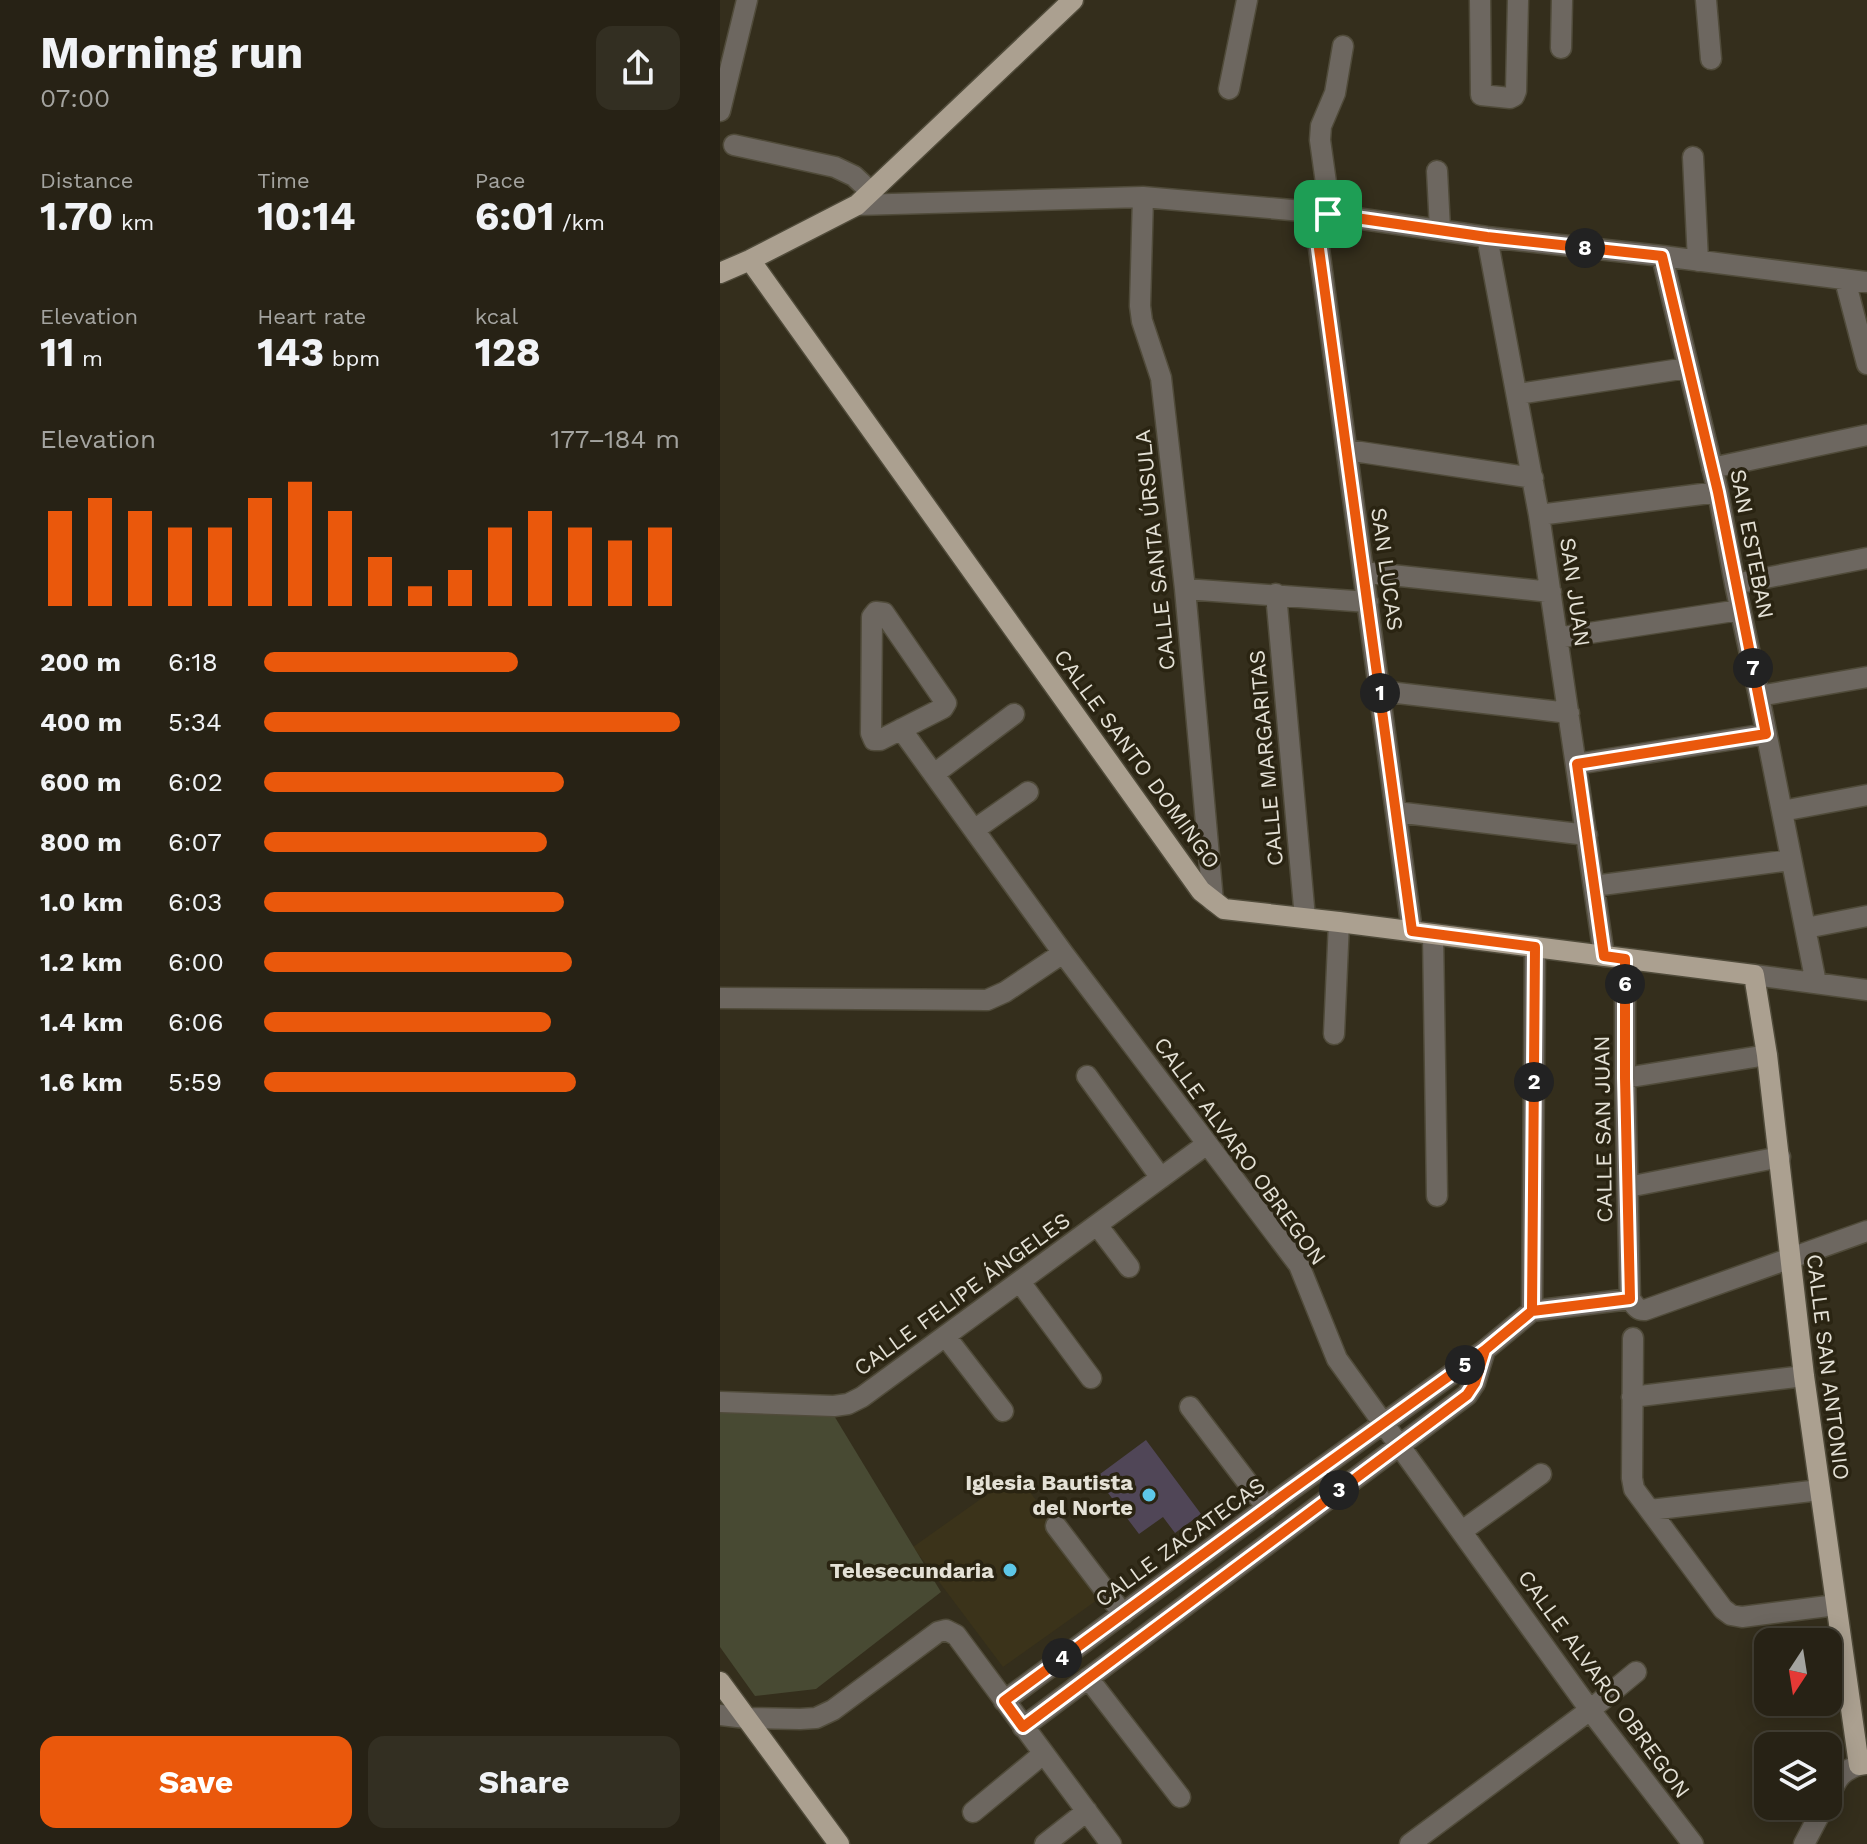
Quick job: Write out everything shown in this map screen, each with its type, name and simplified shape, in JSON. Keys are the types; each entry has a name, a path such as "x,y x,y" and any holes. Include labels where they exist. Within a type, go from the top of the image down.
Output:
{"main road":[{"path":"720,273 864,198 1073,0"},
{"name":"CALLE SANTO DOMINGO","path":"750,260 1201,891 1224,909 1754,975"},
{"name":"CALLE SAN ANTONIO","path":"1754,975 1767,1055 1804,1376 1856,1768"},
{"path":"720,1682 839,1844"}],"street":[{"path":"720,111 747,0"},
{"path":"1229,89 1247,0"},
{"path":"1480,0 1481,95 1510,98 1516,91 1518,0"},
{"path":"1561,48 1562,0"},
{"path":"1706,0 1711,59"},
{"name":"SAN LUCAS","path":"1343,46 1335,93 1321,126 1327,190 1321,213 1347,450 1396,812 1423,933 1437,1196"},
{"path":"734,145 835,167 854,176 864,198 1143,197 1321,213 1487,237 1867,282"},
{"path":"1693,157 1698,261"},
{"path":"1437,171 1440,229"},
{"name":"CALLE SANTA ÚRSULA","path":"1143,197 1140,306 1161,378 1185,589 1213,901"},
{"name":"SAN JUAN","path":"1487,237 1533,478 1604,956"},
{"name":"SAN ESTEBAN","path":"1662,256 1718,492 1816,983"},
{"path":"1845,280 1867,364"},
{"path":"1518,394 1687,368"},
{"path":"1712,468 1867,435"},
{"path":"1347,450 1533,478"},
{"path":"1539,515 1718,492"},
{"path":"1735,584 1867,558"},
{"path":"1363,572 1551,592"},
{"path":"1185,589 1368,602"},
{"name":"CALLE MARGARITAS","path":"1276,594 1305,918"},
{"path":"1557,638 1740,610"},
{"path":"876,612 884,613 946,703 943,708 901,729 880,740 874,740 871,733 872,617 876,612"},
{"path":"1759,696 1867,677"},
{"path":"1380,691 1569,713"},
{"path":"934,774 1014,714"},
{"name":"CALLE ALVARO OBREGON","path":"901,729 1063,953 1299,1265 1337,1359 1590,1710 1693,1844"},
{"path":"1577,764 1766,734"},
{"path":"974,830 1028,792"},
{"path":"1782,811 1867,795"},
{"path":"1396,812 1587,835"},
{"path":"1594,886 1791,860"},
{"path":"1806,928 1867,916"},
{"path":"1334,1034 1339,922"},
{"path":"1535,947 1532,1311 1635,1304 1790,1259 1867,1231"},
{"path":"720,998 987,1000 1005,992 1063,953"},
{"name":"CALLE SAN JUAN","path":"1625,959 1628,1187 1635,1304"},
{"name":"CALLE SANTO DOMINGO","path":"1754,975 1867,990"},
{"path":"1625,1078 1767,1055"},
{"path":"1087,1076 1161,1178"},
{"name":"CALLE FELIPE ÁNGELES","path":"720,1402 834,1406 862,1397 1207,1144"},
{"path":"1628,1187 1780,1157"},
{"path":"1097,1225 1129,1267"},
{"path":"1020,1282 1091,1378"},
{"name":"CALLE ZACATECAS","path":"1004,1701 1485,1350 1532,1311"},
{"path":"946,1337 1003,1411"},
{"path":"1633,1338 1634,1489 1723,1609 1731,1615 1742,1617 1836,1605"},
{"path":"1023,1727 1467,1395 1475,1383 1485,1350"},
{"path":"1632,1397 1804,1376"},
{"path":"1190,1407 1267,1508"},
{"path":"1462,1531 1541,1474"},
{"path":"1650,1510 1820,1490"},
{"path":"1288,1492 1305,1515"},
{"path":"1056,1526 1123,1614"},
{"path":"720,1715 816,1718 833,1710 938,1632 946,1630 956,1635 1111,1844"},
{"path":"1410,1844 1636,1672"},
{"path":"1088,1678 1180,1797"},
{"path":"973,1812 1043,1754"},
{"path":"1842,1783 1856,1768"},
{"path":"1045,1844 1087,1811"},
{"path":"1804,1844 1817,1820"}],"shaded area":[{"name":"Telesecundaria","path":"1016,1474 1107,1593 1003,1667 913,1547"}],"green space":[{"path":"720,1408 830,1409 941,1592 816,1689 755,1696 720,1647"}],"building":[{"name":"Iglesia Bautista del Norte","path":"1146,1440 1201,1514 1175,1533 1163,1517 1139,1534 1096,1477"}],"place":[{"name":"Iglesia Bautista del Norte","path":"1149,1495"},
{"name":"Telesecundaria","path":"1010,1570"}],"route":[{"path":"1328,214 1314,212 1412,931 1535,947 1532,1311 1485,1350 1475,1383 1467,1395 1023,1727 1004,1701 1485,1350 1532,1311 1630,1299 1625,959 1604,956 1577,764 1766,734 1718,492 1662,256 1487,237 1328,214"}]}
